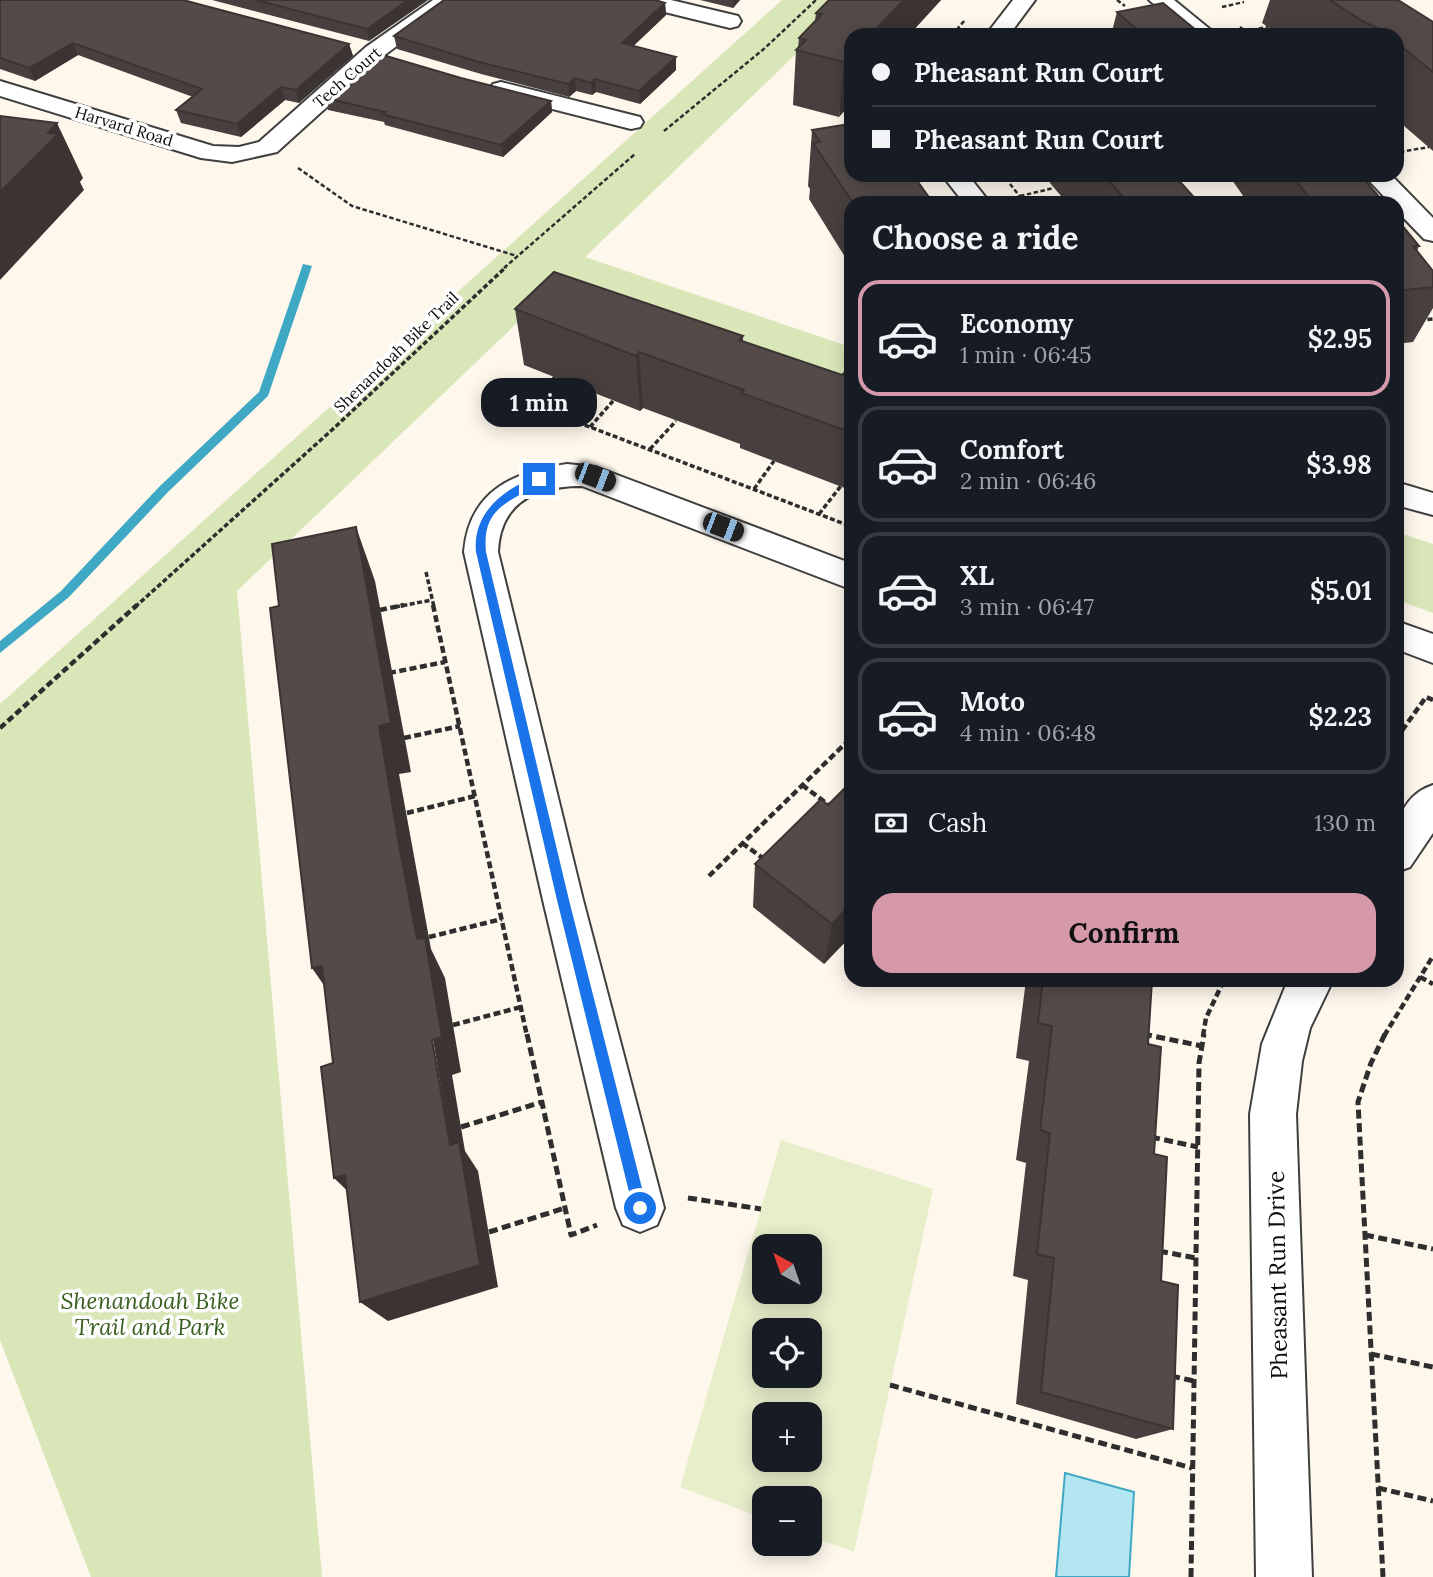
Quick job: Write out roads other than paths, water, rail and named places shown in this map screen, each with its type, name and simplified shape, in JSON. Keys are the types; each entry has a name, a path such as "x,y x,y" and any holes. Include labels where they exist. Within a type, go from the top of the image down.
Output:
{"street":[{"name":"Tech Court","path":"259,151 374,52 447,0"},
{"path":"644,0 730,21"},
{"path":"1003,28 1024,0"},
{"path":"1160,0 1197,28"},
{"path":"348,45 398,59"},
{"path":"485,85 631,122"},
{"name":"Harvard Road","path":"0,88 210,153 225,156 259,151"},
{"path":"28,124 61,107"},
{"path":"960,182 972,196"},
{"path":"1384,182 1397,196"},
{"path":"1404,203 1433,233"},
{"path":"640,1208 563,900 481,552 480,540 484,522 495,505 524,485 565,474 585,475 844,574"},
{"path":"1404,495 1433,504"},
{"path":"1404,637 1433,649"},
{"path":"1404,843 1433,801"},
{"name":"Pheasant Run Drive","path":"1284,1577 1273,1114 1280,1052 1286,1030 1308,987"}],"water":[{"path":"1065,1473 1134,1492 1129,1577 1056,1577"}],"waterway":[{"path":"0,648 65,594 163,490 264,393 307,266"}],"park label":[{"name":"Shenandoah Bike Trail and Park","path":"150,1313"}]}
